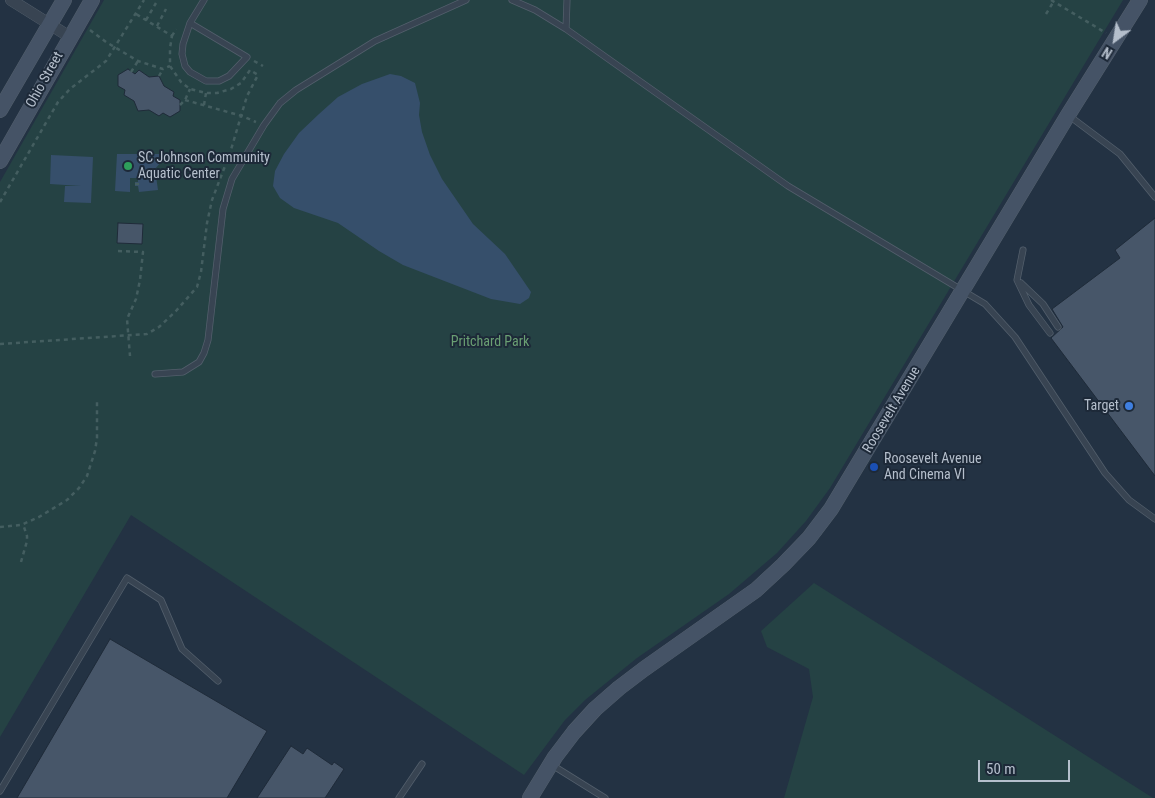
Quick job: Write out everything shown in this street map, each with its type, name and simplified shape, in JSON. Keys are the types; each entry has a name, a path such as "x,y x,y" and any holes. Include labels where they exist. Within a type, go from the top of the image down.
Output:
{"street":[{"path":"11,0 70,37"},
{"name":"Ohio Street","path":"0,110 64,0"},
{"name":"Ohio Street","path":"0,161 92,0"},
{"name":"Roosevelt Avenue","path":"530,798 550,764 578,728 596,709 619,688 756,590 784,565 809,538 848,482 1068,115 1140,0"}],"lane":[{"path":"190,23 247,57 229,76 219,81 206,81 190,72 185,66 182,54 183,44 190,23 204,0"},
{"path":"155,374 183,372 199,362 204,353 208,340 223,209 232,179 264,125 280,103 296,90 375,41 466,0"},
{"path":"512,0 535,10 566,29 788,186 985,304 1007,327 1105,473 1129,500 1155,519"},
{"path":"566,29 567,0"},
{"path":"1068,115 1120,154 1155,197"},
{"path":"1023,250 1017,280 1029,305 1050,333"},
{"path":"1017,280 1043,304 1058,327"},
{"path":"0,791 127,578 161,600 182,649 218,681"},
{"path":"398,798 422,764"},
{"path":"550,764 606,798"}],"path":[{"path":"0,202 58,102 70,89 106,61 144,0"},
{"path":"1046,14 1053,1 1116,39"},
{"path":"146,20 156,3"},
{"path":"156,26 166,9"},
{"path":"136,14 172,36"},
{"path":"87,28 115,48 138,61 163,69"},
{"path":"0,344 146,334 159,327 176,311 196,287 201,272 212,200 230,153 247,96 258,75 250,70 241,82 231,89 217,93 206,93 190,89 181,82 170,66 170,48 172,36 176,29"},
{"path":"131,72 138,61"},
{"path":"159,76 163,69 170,66"},
{"path":"180,105 185,100 190,89"},
{"path":"204,105 206,93"},
{"path":"185,100 242,116 264,125"},
{"path":"118,251 143,252 136,299 128,319 127,336 130,356"},
{"path":"0,527 6,528 23,524 47,513 68,500 79,488 92,464 97,438 97,402"},
{"path":"21,562 28,536 23,524"}],"green space":[{"name":"Pritchard Park","path":"104,0 1123,0 830,488 806,521 777,553 729,594 637,658 585,700 565,720 524,775 131,515 0,737 0,182"},
{"path":"814,583 1153,798 784,798 813,697 809,669 767,647 761,631"}],"water":[{"path":"390,74 401,76 415,83 420,103 419,115 422,132 430,155 442,179 473,224 505,254 531,292 529,298 520,304 491,299 403,265 338,223 294,208 280,198 273,186 275,171 299,133 338,97 362,84"},
{"path":"117,154 163,154 161,162 155,169 158,190 139,192 138,186 135,186 138,178 130,178 130,192 115,191"},
{"path":"51,155 93,157 91,203 64,202 65,186 81,186 50,184"}],"building":[{"path":"128,69 135,74 139,70 149,77 159,76 164,86 174,92 173,96 180,100 180,111 170,117 163,113 159,116 149,110 138,111 134,101 124,95 125,90 118,86 118,75"},
{"name":"Target","path":"1155,218 1155,476 1051,338 1063,327 1052,309 1120,258 1115,250"},
{"path":"118,223 143,224 142,244 117,243"},
{"path":"110,639 267,731 227,798 17,798"},
{"path":"291,746 303,754 307,748 332,765 334,762 344,769 325,798 257,798"}],"place":[{"name":"SC Johnson Community Aquatic Center","path":"128,166"},
{"name":"Target","path":"1129,406"},
{"name":"Roosevelt Avenue And Cinema VI","path":"874,467"}]}
